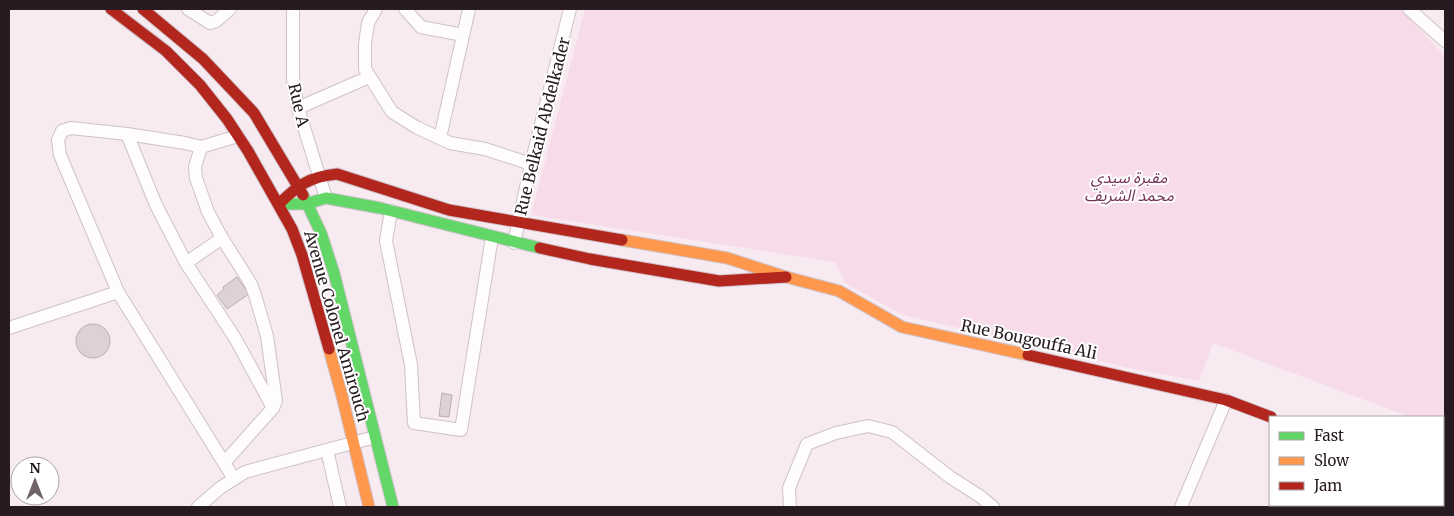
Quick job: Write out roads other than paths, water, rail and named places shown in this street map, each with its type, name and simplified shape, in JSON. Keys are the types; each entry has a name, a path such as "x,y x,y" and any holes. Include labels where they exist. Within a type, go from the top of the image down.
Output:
{"street":[{"name":"Avenue Colonel Amirouch","path":"111,9 166,51 200,85 238,136 292,229 302,254 354,443 369,507"},
{"name":"Avenue Colonel Amirouch","path":"143,9 203,59 249,107 298,185 320,233 334,273 393,507"},
{"path":"188,9 210,23 216,21 230,9"},
{"name":"Rue A","path":"293,9 293,79 298,108 326,198"},
{"path":"376,9 368,23 365,44 366,69 369,77 392,112 450,143 484,150 531,164"},
{"path":"405,9 421,27 463,34"},
{"path":"440,138 469,9"},
{"name":"Rue Belkaid Abdelkader","path":"514,243 531,164 570,9"},
{"path":"1410,9 1445,41"},
{"path":"298,108 369,77"},
{"path":"234,479 118,292 60,155 58,140 62,131 71,128 127,134 201,147 238,136"},
{"path":"127,134 156,204 186,263 235,338 273,408"},
{"path":"201,147 195,167 196,178 208,212 251,284 255,295 268,345 276,401 273,408 224,463"},
{"path":"279,204 298,185 318,175 337,174 449,210 727,258 786,278"},
{"path":"279,204 306,204 326,198 390,211 514,243 590,259 719,281 786,278"},
{"path":"390,211 386,241 411,365 414,423 461,430 492,237"},
{"path":"186,263 222,238"},
{"name":"Rue Bougouffa Ali","path":"786,278 840,291 902,327 1226,400 1269,416"},
{"path":"9,328 118,292"},
{"path":"1181,507 1226,400"},
{"path":"790,507 789,488 807,444 836,433 868,426 892,432 950,477 993,507"},
{"path":"198,507 220,488 244,472 375,437"},
{"path":"327,450 340,507"}],"park label":[{"name":"مقبرة سيدي محمد الشريف","path":"1129,186"}]}
